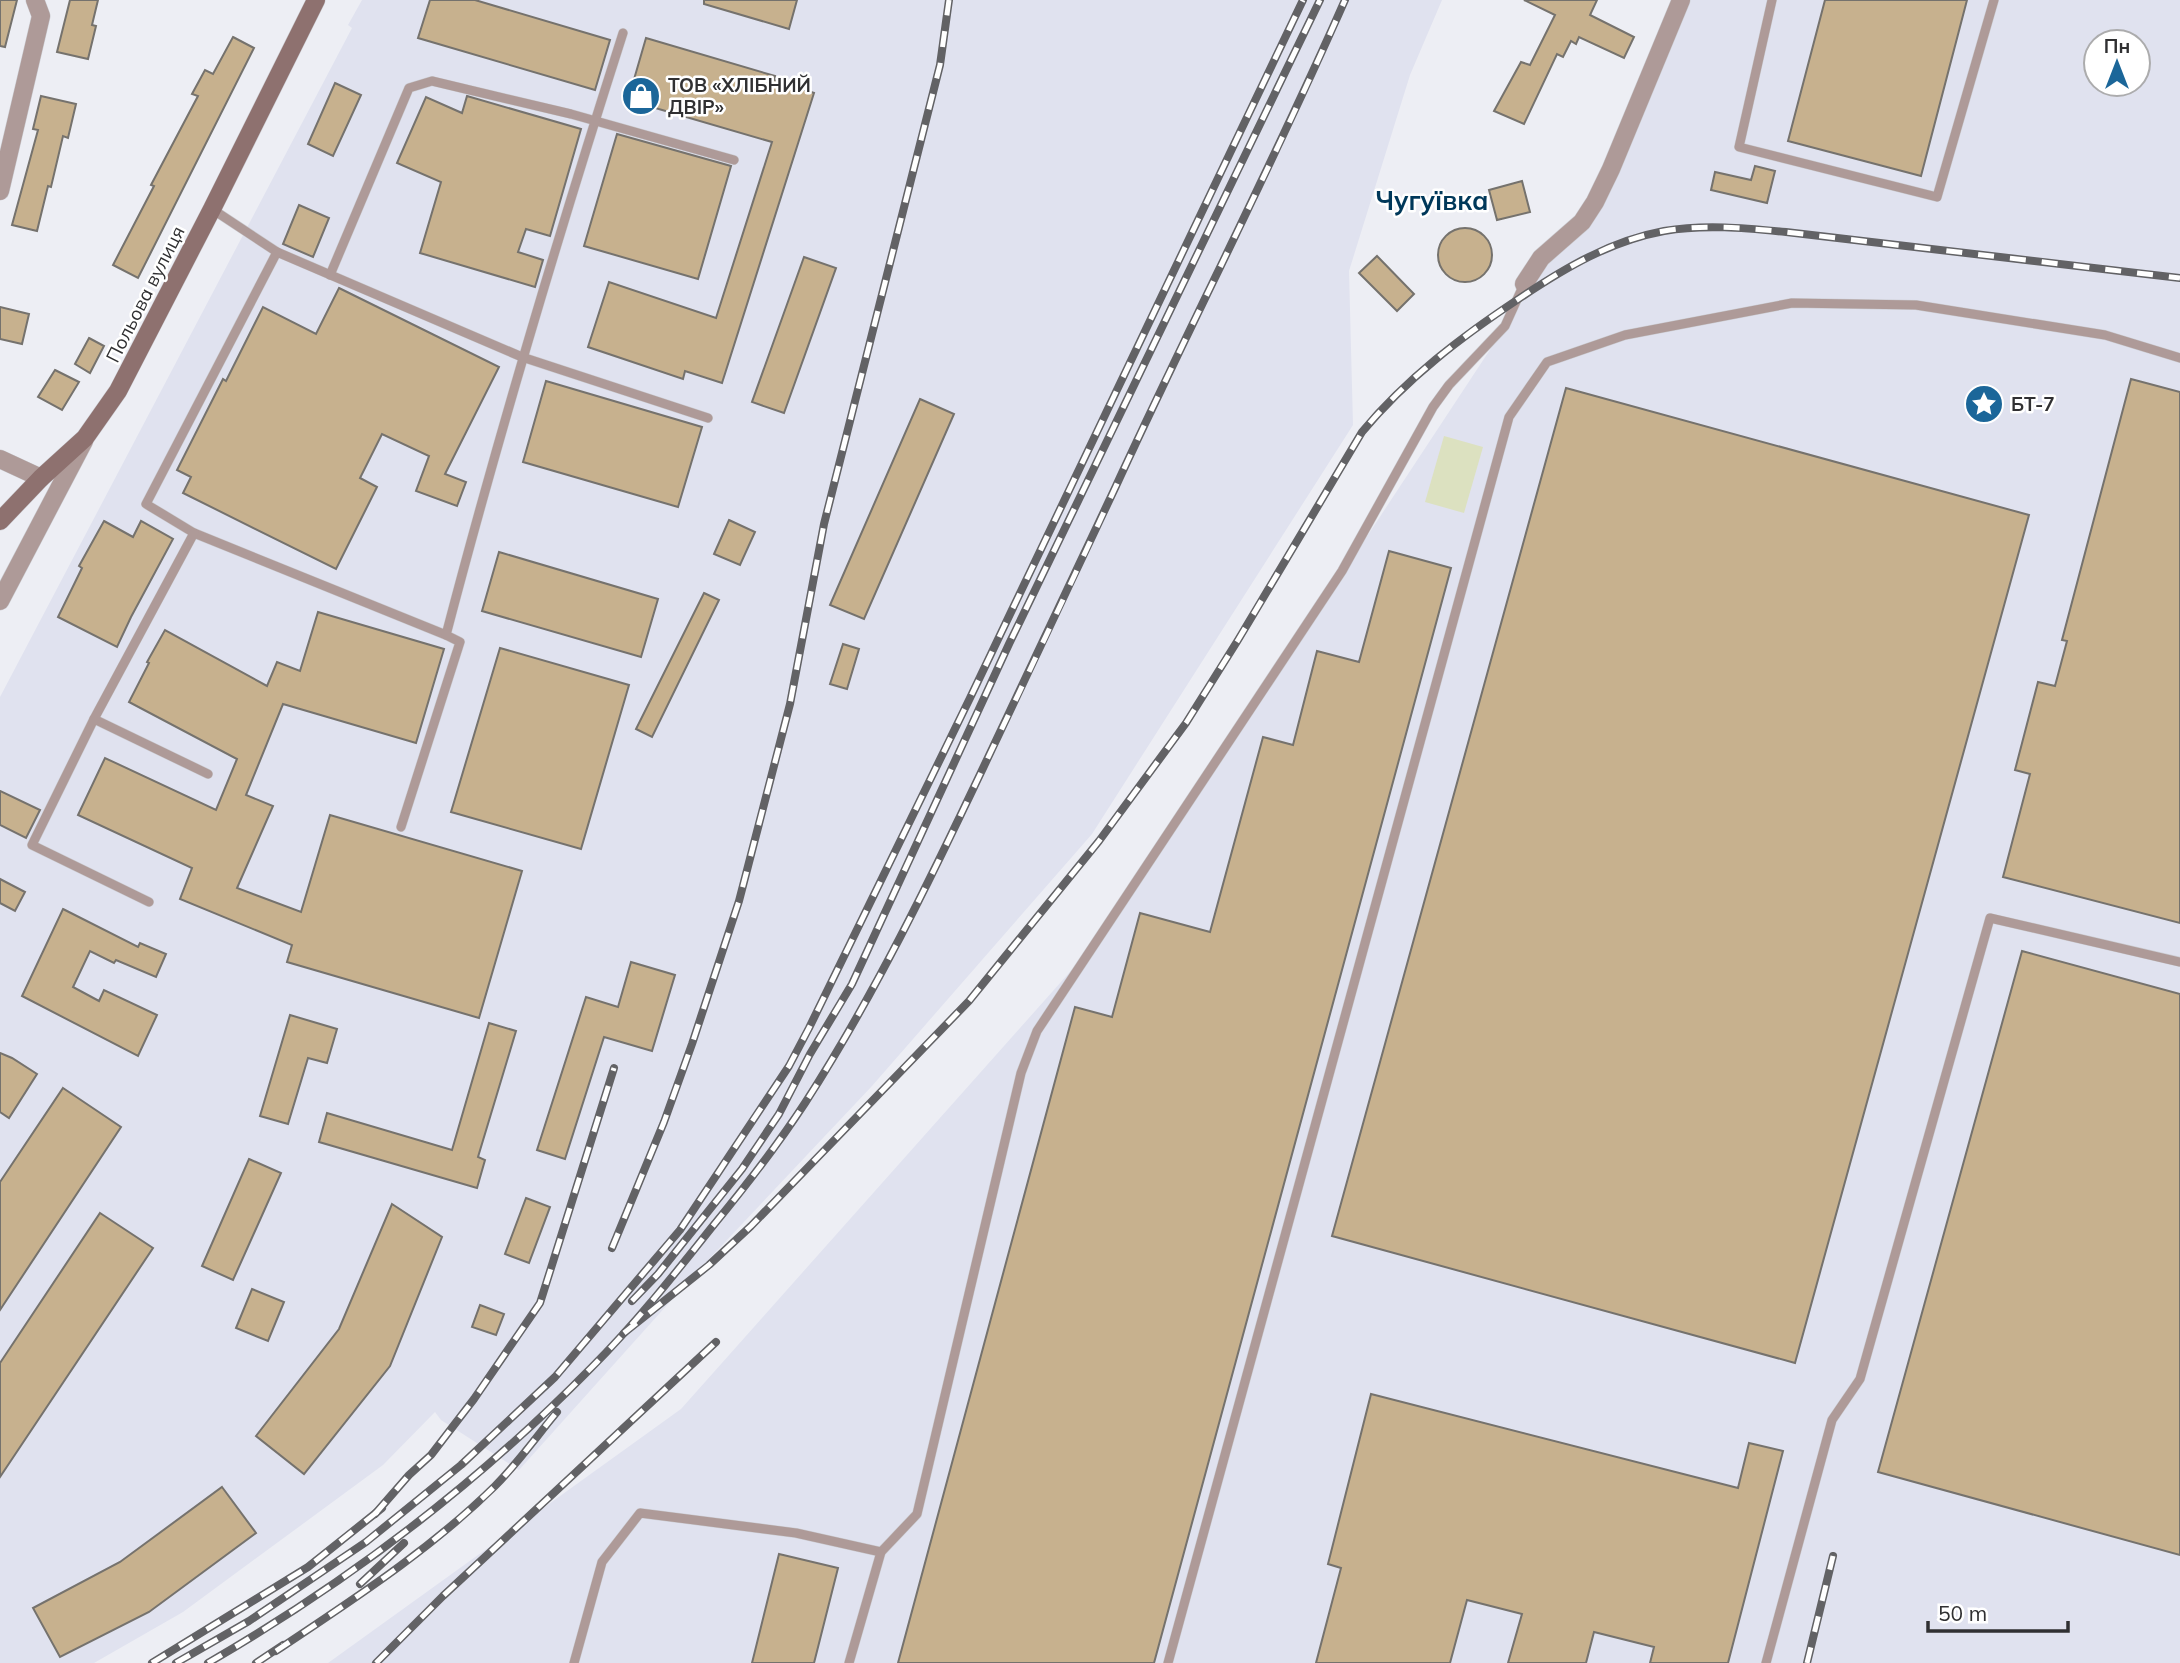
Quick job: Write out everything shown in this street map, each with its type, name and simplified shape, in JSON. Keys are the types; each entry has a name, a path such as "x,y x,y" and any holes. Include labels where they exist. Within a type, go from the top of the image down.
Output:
{"main road":[{"name":"Польова вулиця","path":"85,438 118,391 316,0"},
{"path":"0,521 41,478 85,438"}],"street":[{"path":"0,191 41,16 35,0"},
{"path":"1524,284 1541,258 1582,222 1595,202 1681,0"},
{"name":"Польова вулиця","path":"0,601 85,438"},
{"path":"0,459 41,478"}],"lane":[{"path":"1772,0 1739,147 1937,197 1994,0"},
{"path":"446,635 480,502 522,357 623,33"},
{"path":"330,275 409,88 432,81 595,120 734,160"},
{"path":"212,209 276,252 522,357 708,418"},
{"path":"276,252 146,504 194,533 460,642 401,827"},
{"path":"849,1663 881,1552 917,1514 1021,1073 1037,1031 1342,571 1433,407 1449,385 1505,326 1524,284"},
{"path":"1168,1663 1508,417 1547,362 1625,335 1792,303 1916,305 2105,335 2180,358"},
{"path":"149,902 32,845 94,719 194,533"},
{"path":"94,719 208,774"},
{"path":"1766,1663 1832,1420 1860,1379 1990,918 2180,962"},
{"path":"574,1663 603,1562 640,1513 796,1533 881,1552"}],"shaded area":[{"path":"362,0 1442,0 1410,75 1349,271 1353,425 1092,834 872,1086 694,1275 519,1470 441,1420 435,1412 383,1465 183,1612 94,1663 0,1663 0,697 352,28 348,25"},
{"path":"1682,0 2180,0 2180,1663 328,1663 681,1409 1109,928 1615,160"}],"green space":[{"path":"1444,436 1483,447 1464,513 1425,502"}],"building":[{"path":"0,0 17,0 5,47 0,46"},
{"path":"70,0 98,0 92,25 96,26 88,59 57,52"},
{"path":"430,0 475,0 610,40 595,90 418,38"},
{"path":"704,0 797,0 789,29 704,4"},
{"path":"1524,0 1597,0 1590,15 1634,37 1624,58 1579,37 1576,44 1571,41 1563,57 1557,54 1524,124 1494,111 1521,62 1530,65 1555,15"},
{"path":"1825,0 1967,0 1921,176 1788,141"},
{"path":"233,37 254,48 138,278 113,265 198,96 192,94 205,70 213,74"},
{"path":"646,38 775,76 774,80 814,93 722,383 685,371 683,379 588,347 609,282 716,318 772,142 628,100"},
{"path":"335,83 361,95 333,156 308,144"},
{"path":"41,96 76,104 68,138 63,136 37,231 12,225 38,130 33,129"},
{"path":"467,96 581,129 550,236 526,229 518,252 543,260 535,287 420,253 441,182 397,163 426,97 462,113"},
{"path":"617,134 731,166 698,279 584,246"},
{"path":"1755,166 1775,171 1767,203 1711,190 1715,172 1751,180"},
{"path":"1522,181 1530,212 1497,220 1489,190"},
{"path":"299,205 329,218 313,257 283,244"},
{"path":"1470,228 1480,232 1488,240 1492,255 1488,270 1480,278 1460,282 1450,278 1442,270 1438,250 1442,240 1450,232"},
{"path":"1377,256 1414,294 1397,311 1359,273"},
{"path":"804,257 836,268 784,413 752,402"},
{"path":"339,288 499,367 445,474 466,482 457,506 416,491 429,456 382,434 360,478 377,487 336,569 183,493 191,477 177,470 263,307 316,334"},
{"path":"0,307 29,314 22,344 0,339"},
{"path":"89,338 104,346 90,373 75,364"},
{"path":"55,370 79,382 62,410 38,397"},
{"path":"2131,379 2180,392 2180,923 2003,877 2030,774 2015,770 2038,682 2055,686 2067,641 2062,640"},
{"path":"546,381 702,427 678,507 523,462"},
{"path":"1566,388 2029,515 1795,1363 1332,1236"},
{"path":"920,399 954,414 864,619 830,605"},
{"path":"729,520 755,532 740,565 714,554"},
{"path":"104,521 133,537 141,521 173,539 117,647 58,617 82,568 79,566"},
{"path":"1389,551 1451,568 1154,1663 898,1663 1075,1007 1112,1017 1140,913 1210,932 1263,737 1293,745 1317,651 1359,662"},
{"path":"499,552 658,599 641,657 482,611"},
{"path":"704,593 719,600 652,737 636,729"},
{"path":"318,612 444,649 416,743 283,704 246,795 273,806 237,888 301,912 330,815 522,871 479,1018 287,962 292,945 180,899 192,868 78,815 105,758 216,810 237,759 129,702 149,663 147,662 165,630 267,686 277,662 300,671"},
{"path":"843,644 859,649 847,689 830,684"},
{"path":"500,648 629,685 581,849 451,812"},
{"path":"0,791 40,810 26,838 0,825"},
{"path":"0,879 25,892 15,911 0,903"},
{"path":"63,909 138,947 140,943 166,954 156,977 116,960 114,963 90,951 73,987 99,1001 104,990 157,1015 138,1056 22,996"},
{"path":"2022,951 2180,994 2180,1555 1878,1472"},
{"path":"631,962 675,975 652,1051 604,1037 565,1159 537,1150 586,997 618,1007"},
{"path":"290,1015 337,1029 327,1063 308,1058 288,1124 260,1116"},
{"path":"489,1023 516,1031 478,1157 485,1160 477,1188 319,1142 327,1113 452,1150"},
{"path":"0,1053 37,1074 9,1118 0,1112"},
{"path":"63,1088 121,1127 0,1310 0,1182"},
{"path":"249,1159 281,1173 233,1280 202,1266"},
{"path":"526,1198 550,1207 529,1263 505,1254"},
{"path":"392,1204 442,1237 390,1366 304,1474 256,1436 339,1329"},
{"path":"100,1213 153,1248 0,1477 0,1363"},
{"path":"252,1289 284,1302 268,1341 236,1328"},
{"path":"480,1305 504,1314 496,1335 472,1327"},
{"path":"1371,1394 1738,1488 1749,1443 1783,1451 1728,1663 1650,1663 1654,1647 1594,1632 1586,1663 1508,1663 1522,1614 1467,1600 1450,1663 1316,1663 1341,1568 1328,1564"},
{"path":"222,1487 256,1533 149,1612 60,1657 33,1608 120,1562"},
{"path":"779,1554 838,1568 814,1663 752,1663"}],"railway":[{"path":"612,1248 664,1122 739,901 790,704 824,524 940,65 949,0"},
{"path":"176,1663 249,1621 366,1542 461,1465 555,1377 680,1230 789,1066 809,1028 970,698 1303,0"},
{"path":"632,1301 658,1274 742,1169 779,1114 810,1054 852,984 1009,644 1320,0"},
{"path":"208,1663 311,1599 410,1528 457,1491 548,1410 654,1299 749,1182 794,1119 854,1021 943,852 1345,0"},
{"path":"624,1333 709,1265 751,1226 969,1001 1099,841 1186,723 1362,432 1416,376 1498,313 1554,276 1625,241 1664,231 1709,227 1786,232 2180,278"},
{"path":"375,1514 409,1475 431,1455 474,1399 540,1303 614,1068"},
{"path":"376,1663 443,1596 716,1342"},
{"path":"276,1651 389,1574 470,1510 519,1460 557,1412"},
{"path":"152,1663 308,1567 382,1508"},
{"path":"360,1584 404,1543"},
{"path":"1807,1663 1833,1556"},
{"path":"256,1663 283,1645"}],"place":[{"name":"ТОВ «ХЛІБНИЙ ДВІР»","path":"641,96"},
{"name":"БТ-7","path":"1984,404"}],"district":[{"name":"Чугуївка","path":"1432,201"}]}
